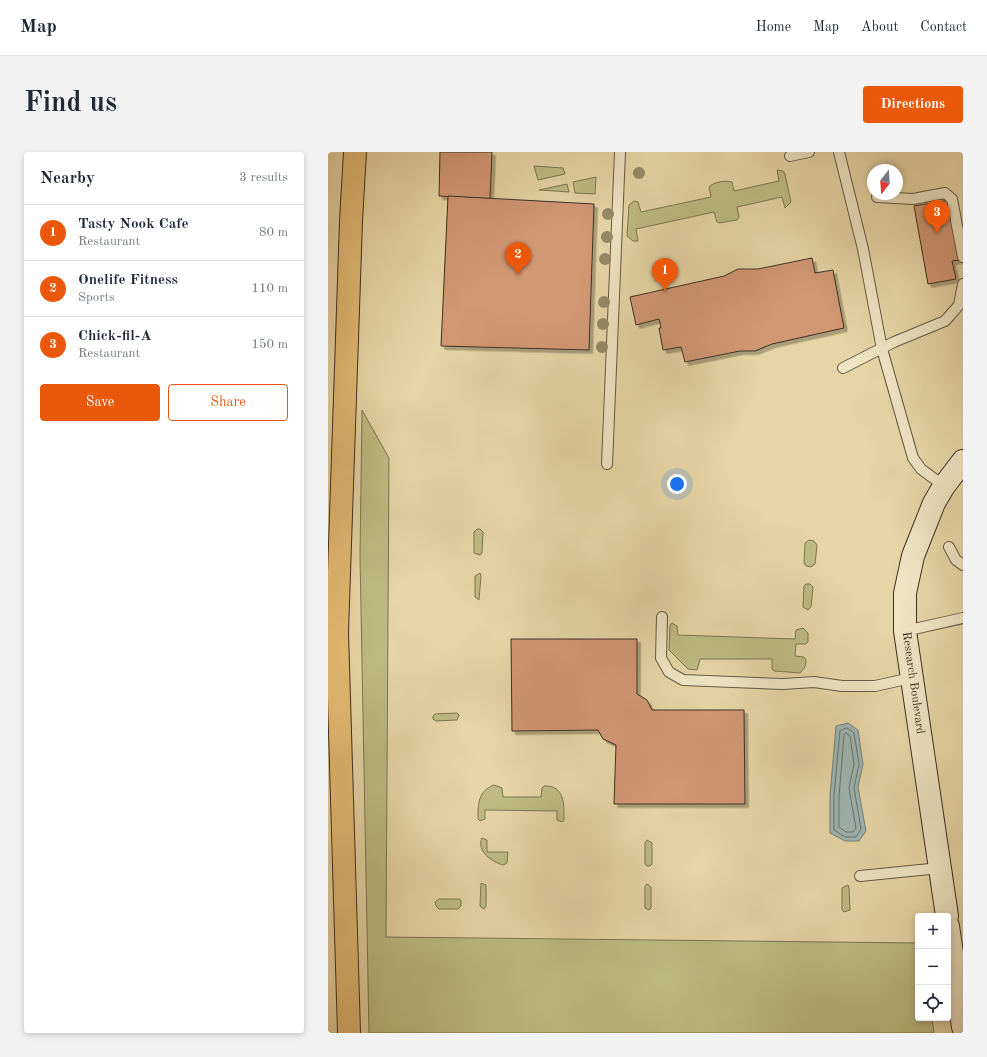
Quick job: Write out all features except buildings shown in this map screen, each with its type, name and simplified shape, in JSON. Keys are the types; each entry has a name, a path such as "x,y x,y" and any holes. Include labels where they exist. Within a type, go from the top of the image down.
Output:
{"highway":[{"path":"348,1033 337,632 350,221 350,152"},
{"path":"350,221 355,152"}],"street":[{"name":"Research Boulevard","path":"946,913 905,631 905,593 913,556 934,503 944,486 963,462"},
{"path":"951,946 963,1027"}],"lane":[{"path":"607,464 620,152"},
{"path":"790,156 809,152"},
{"path":"839,152 863,249 882,349 913,458 921,469 944,486"},
{"path":"903,198 913,199 945,193 952,200 963,257"},
{"path":"843,368 926,328 945,321 959,305 963,284"},
{"path":"949,547 956,560 963,565"},
{"path":"662,617 661,658 669,672 683,680 783,684 814,682 842,686 875,686 912,678"},
{"path":"905,631 963,618"},
{"path":"860,876 940,868"}],"shaded area":[{"path":"534,166 563,168 565,174 538,180"},
{"path":"777,170 783,171 785,174 791,202 785,208 782,197 737,207 739,217 737,220 719,223 717,222 714,212 636,229 638,241 633,241 627,236 629,205 634,201 638,202 641,212 711,197 709,187 713,184 723,181 732,182 734,191 779,181"},
{"path":"596,177 595,194 575,193 573,182"},
{"path":"567,184 569,192 539,190"},
{"path":"362,410 389,458 386,937 915,943 915,1021 932,1021 934,1033 369,1033 360,556"},
{"path":"477,529 480,529 483,532 482,553 480,555 474,553 474,532"},
{"path":"809,540 814,541 817,545 815,564 811,567 806,566 804,563 805,543"},
{"path":"480,573 479,600 475,597 475,576"},
{"path":"806,584 810,584 813,587 811,607 808,610 803,607 804,586"},
{"path":"672,623 677,626 678,635 795,639 796,630 803,628 808,633 808,642 806,644 796,644 795,656 804,657 806,660 805,667 800,673 774,671 772,669 772,659 700,659 697,670 688,669 669,650 670,625"},
{"path":"457,713 459,715 457,720 436,721 433,719 435,714"},
{"path":"494,785 502,788 503,797 541,797 542,788 544,786 556,789 560,792 562,797 564,820 562,822 557,820 557,811 485,810 485,819 480,821 478,819 478,808 480,799 485,791"},
{"path":"482,838 487,840 487,852 508,852 507,863 503,865 499,864 486,855 481,847"},
{"path":"647,840 652,843 652,864 650,866 645,864 645,843"},
{"path":"481,883 486,885 486,906 484,909 480,906"},
{"path":"647,884 651,887 651,908 649,910 645,908 645,886"},
{"path":"848,885 850,910 844,912 842,910 842,888"},
{"path":"439,899 459,899 461,900 461,906 458,909 439,909 435,902"}],"water":[{"path":"848,723 858,730 863,764 858,787 866,831 859,841 845,841 830,833 830,796 836,726"}],"place":[{"name":"Chick-fil-A","path":"937,233"},
{"name":"Onelife Fitness","path":"518,275"},
{"name":"Tasty Nook Cafe","path":"665,291"}]}
